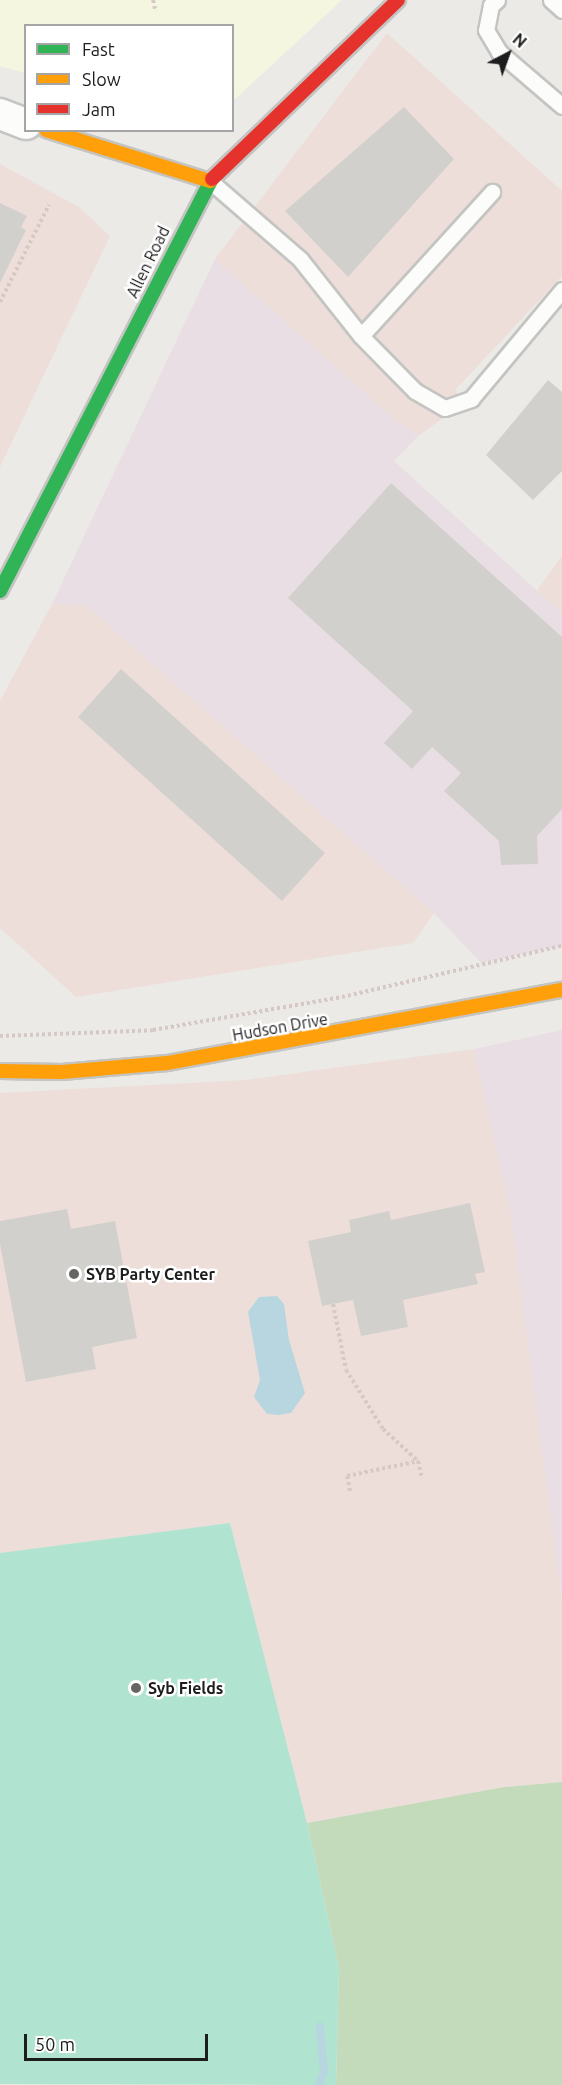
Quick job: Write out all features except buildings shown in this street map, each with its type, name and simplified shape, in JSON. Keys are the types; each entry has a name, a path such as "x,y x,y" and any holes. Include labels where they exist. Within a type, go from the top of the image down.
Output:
{"street":[{"name":"Allen Road","path":"0,591 210,181 398,0"},
{"path":"0,114 24,123"},
{"path":"52,132 210,181"},
{"name":"Hudson Drive","path":"0,1071 62,1072 167,1063 562,990"}],"lane":[{"path":"497,0 491,5 486,30 499,52 562,106"},
{"path":"551,0 562,10"},
{"path":"210,181 300,259 361,336 416,391 445,408 471,399 562,290"},
{"path":"361,336 492,192"}],"path":[{"path":"153,0 155,9"},
{"path":"0,302 49,206"},
{"path":"0,1036 153,1030 342,997 562,946"},
{"path":"333,1304 346,1370 383,1429 418,1461 422,1479"},
{"path":"350,1491 347,1476 418,1461"}],"shaded area":[{"path":"0,0 342,0 234,100 234,24 24,24 24,73 0,66"},
{"path":"387,33 562,191 562,276 456,389 460,406 418,436 395,420 215,259"},
{"path":"0,164 79,207 110,236 0,467"},
{"path":"215,259 395,420 418,436 394,461 562,613 562,946 481,963 434,913 86,605 52,604"},
{"path":"562,556 562,613 537,590"},
{"path":"52,604 86,605 434,913 413,943 76,997 0,928 0,701"},
{"path":"562,1030 562,1600 511,1213 474,1049"},
{"path":"474,1049 511,1213 562,1600 562,1782 504,1787 307,1823 230,1523 0,1553 0,1093 245,1080"}],"green space":[{"name":"Syb Fields","path":"230,1523 307,1823 339,1968 336,2085 0,2084 0,1553"},
{"path":"562,1782 562,2085 336,2085 339,1968 307,1823 504,1787"}],"water":[{"path":"277,1296 284,1304 289,1340 305,1393 291,1413 279,1415 267,1414 254,1397 260,1380 248,1312 259,1297"}],"waterway":[{"path":"319,2085 324,2072 320,2026"}],"traffic: fast":[{"path":"0,591 212,179"}],"traffic: slow":[{"path":"52,132 210,181"},
{"path":"0,1071 62,1072 167,1063 562,990"}],"traffic: jam":[{"path":"212,179 398,0"}],"place":[{"name":"SYB Party Center","path":"74,1274"},
{"name":"Syb Fields","path":"136,1688"}]}
